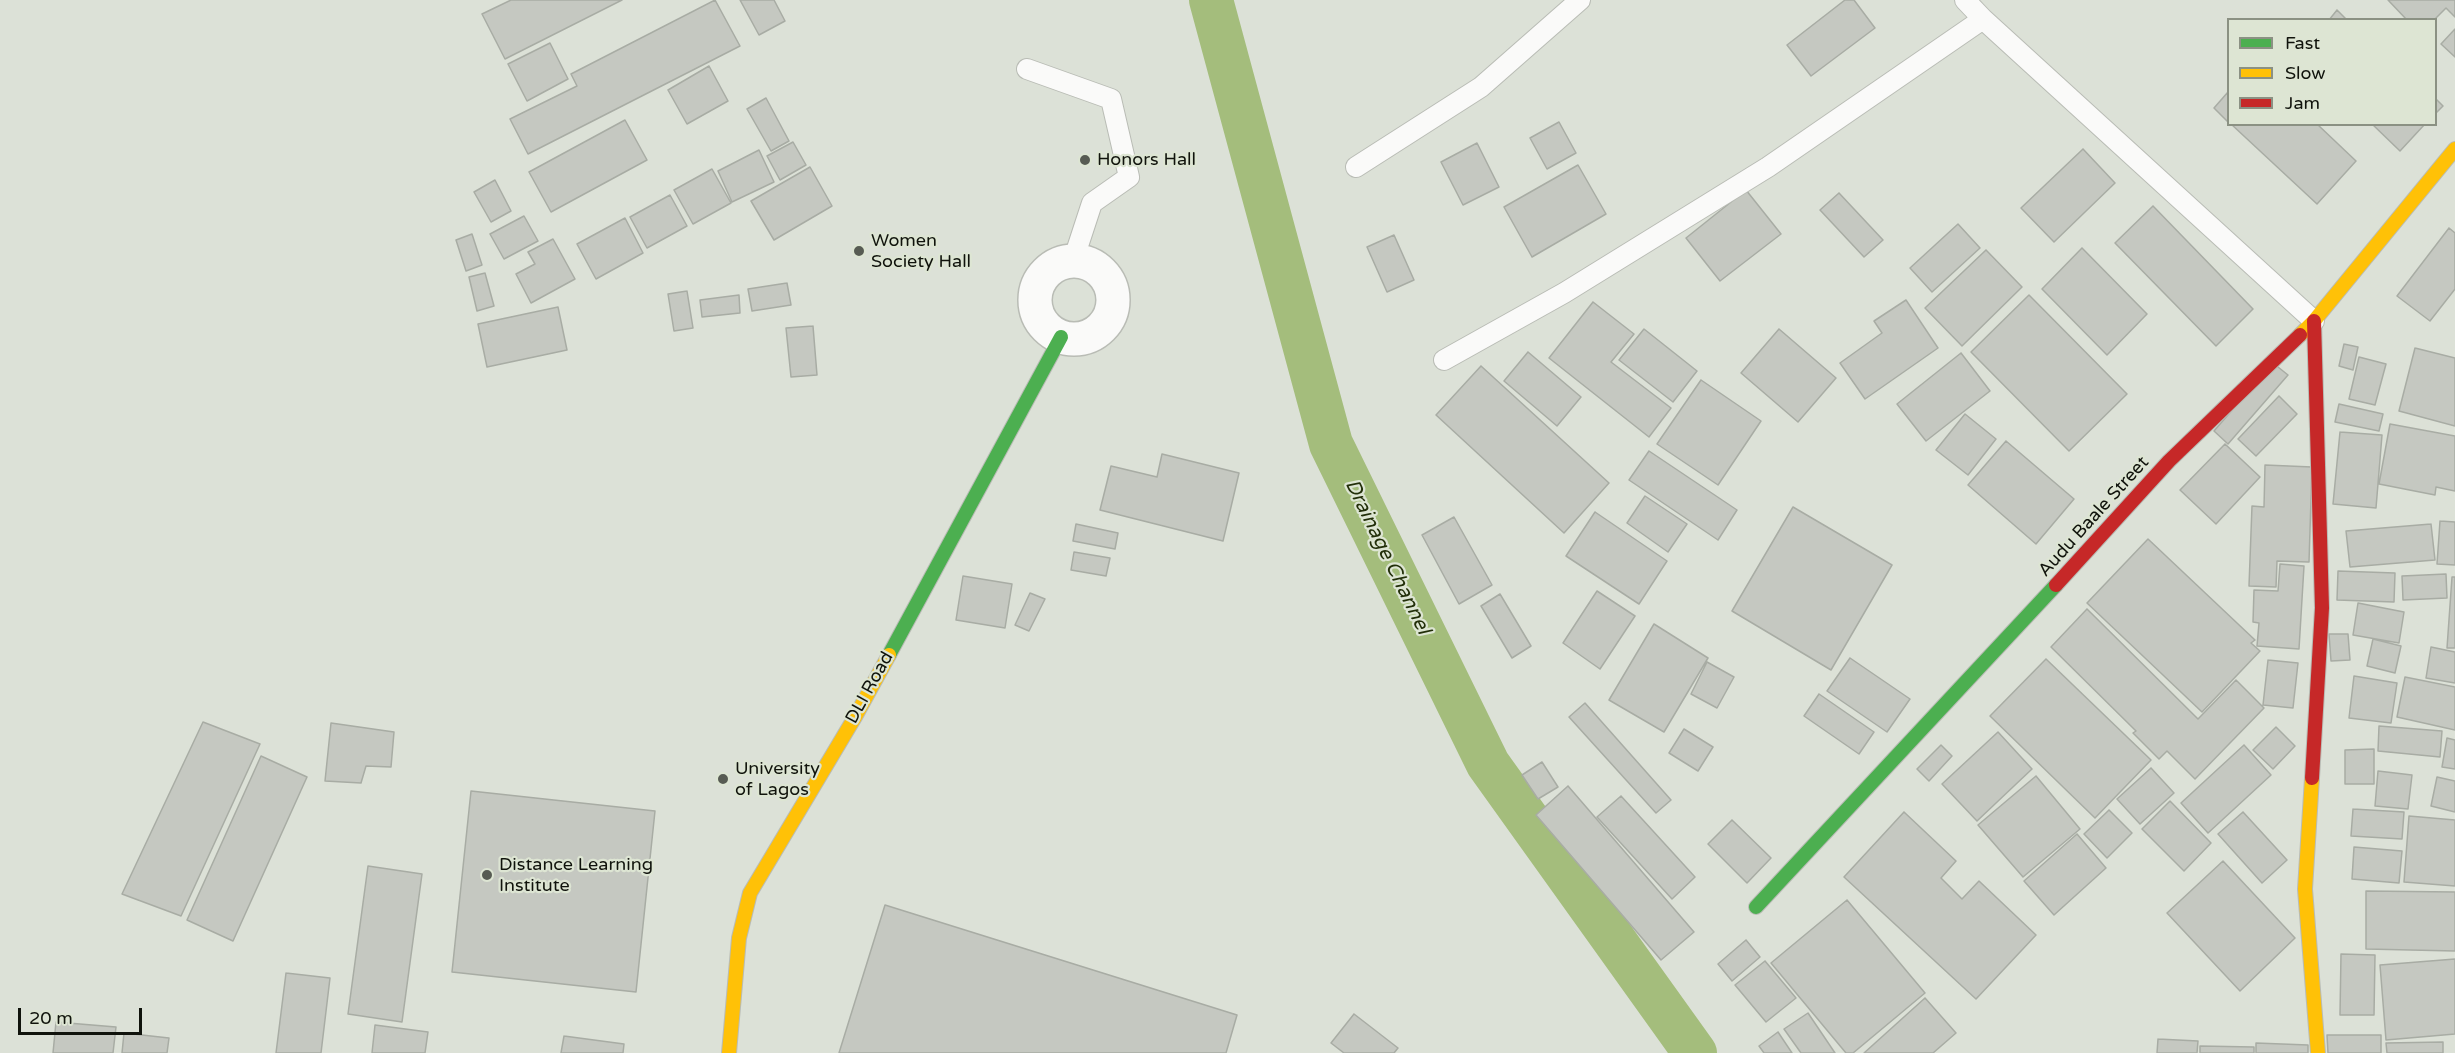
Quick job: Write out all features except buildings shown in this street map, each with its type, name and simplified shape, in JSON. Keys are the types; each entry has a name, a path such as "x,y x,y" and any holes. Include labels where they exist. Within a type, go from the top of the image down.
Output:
{"street":[{"name":"Audu Baale Street","path":"1756,907 1992,655 2169,461 2314,321 2455,149"},
{"path":"1073,261 1086,263 1098,269 1107,279 1112,291 1113,303 1111,315 1105,325 1096,333 1074,339 1061,337 1050,331 1041,320 1036,308 1036,294 1040,282 1059,264 1073,261"},
{"path":"2314,321 2322,608 2305,889 2318,1053"},
{"name":"DLI Road","path":"729,1053 739,938 750,893 855,717 1061,337"}],"lane":[{"path":"1356,167 1481,87 1580,0"},
{"path":"1965,0 2314,321"},
{"path":"1444,360 1564,293 1768,167 1983,19"},
{"path":"1027,69 1111,99 1129,177 1092,203 1073,261"}],"waterway":[{"name":"Drainage Channel","path":"1211,0 1331,444 1488,764 1695,1053"}],"traffic: fast":[{"path":"889,655 1061,337"},
{"path":"1756,907 2056,585"}],"traffic: slow":[{"path":"2300,335 2455,149"},
{"path":"729,1053 739,938 750,893 855,717 889,655"},
{"path":"2312,778 2305,889 2318,1053"}],"traffic: jam":[{"path":"2312,778 2322,608 2314,321"},
{"path":"2056,585 2169,461 2300,335"}],"place":[{"name":"Honors Hall","path":"1085,160"},
{"name":"Women Society Hall","path":"859,251"},
{"name":"University of Lagos","path":"723,779"},
{"name":"Distance Learning Institute","path":"487,875"}]}
